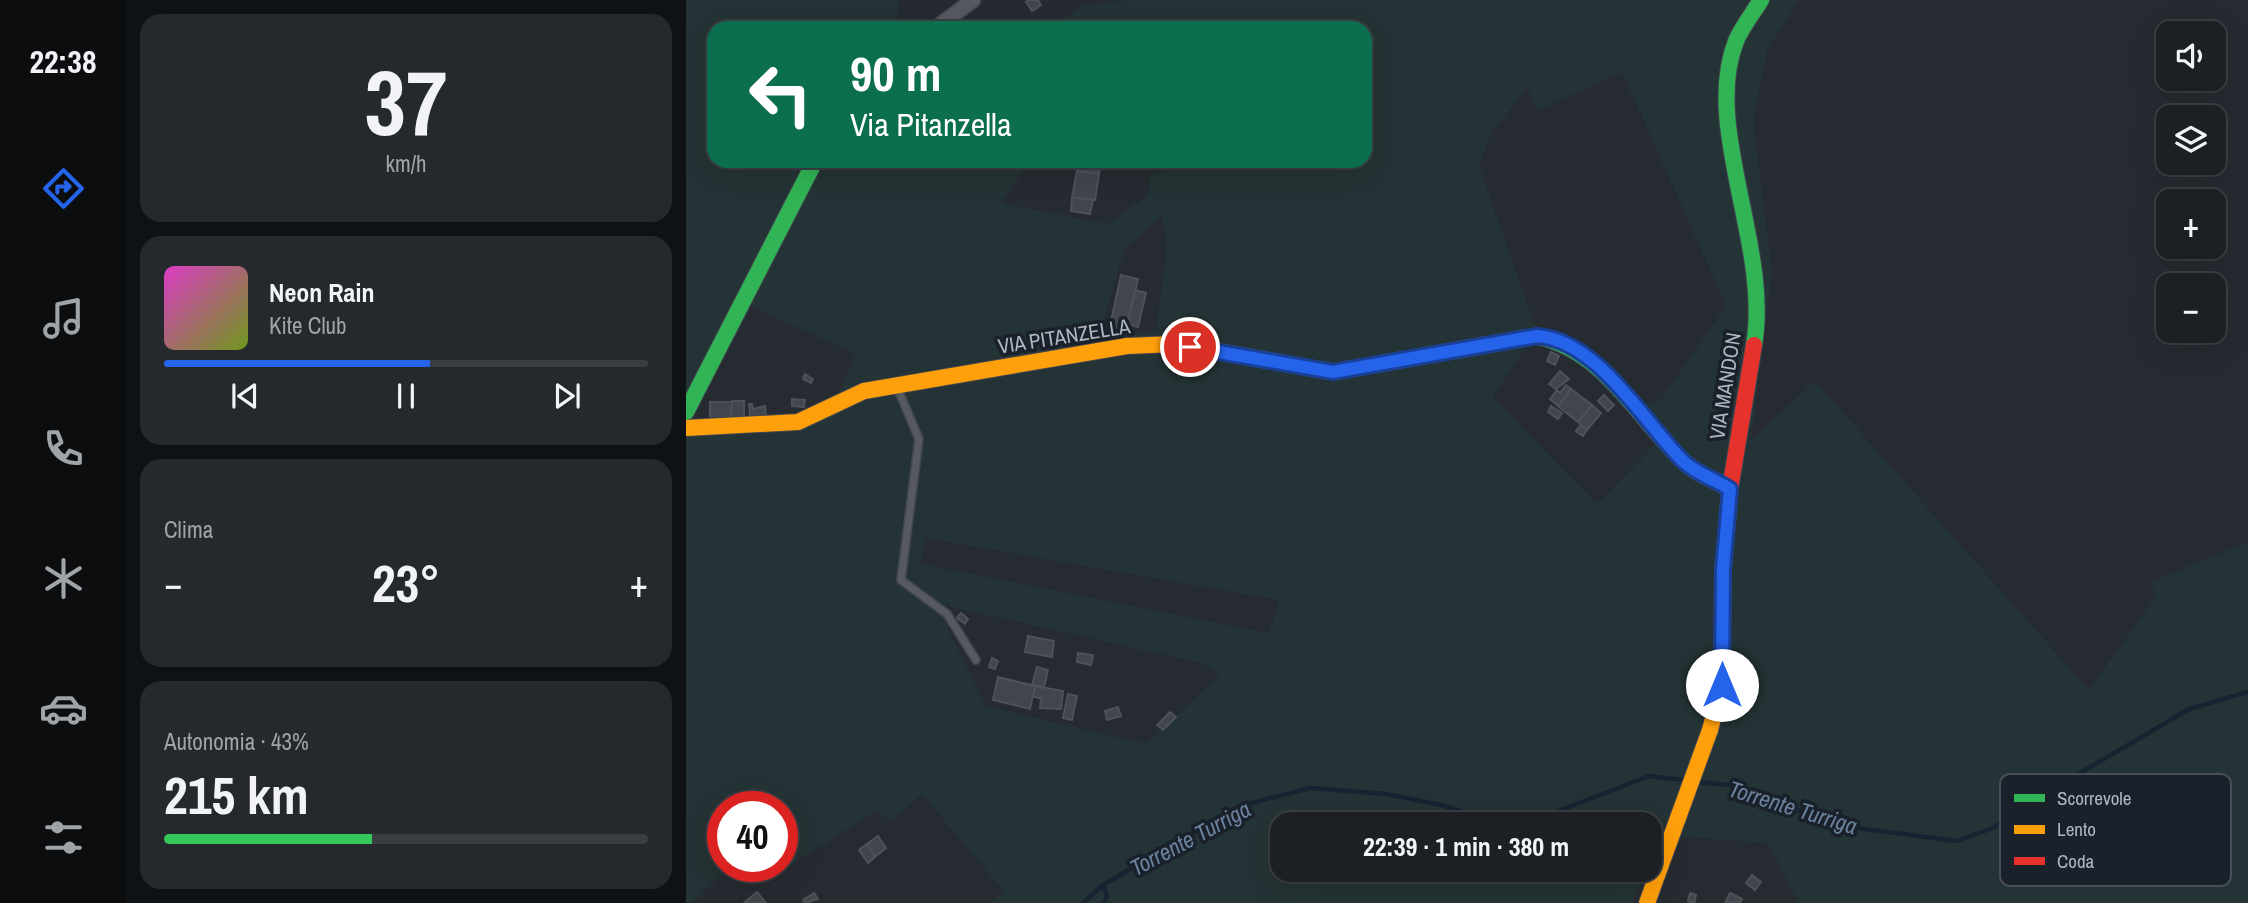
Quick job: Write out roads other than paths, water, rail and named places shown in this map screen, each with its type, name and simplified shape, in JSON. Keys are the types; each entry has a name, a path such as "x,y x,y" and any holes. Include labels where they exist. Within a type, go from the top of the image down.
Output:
{"street":[{"path":"945,21 973,0"},
{"name":"VIA MANDON","path":"1647,903 1677,814 1700,758 1722,685 1723,569 1730,489 1756,335 1758,299 1756,269 1728,124 1726,82 1736,41 1761,0"},
{"path":"686,412 811,168"},
{"name":"VIA PITANZELLA","path":"686,428 806,421 851,395 1151,344 1207,349 1333,372 1537,336 1553,337 1567,343 1592,360 1686,464 1730,489"}],"lane":[{"path":"896,386 919,439 901,580 947,614 976,660"}],"waterway":[{"name":"Torrente Turriga","path":"2079,774 2189,709 2248,692"},
{"name":"Torrente Turriga","path":"1104,903 1107,896 1103,885 1240,806 1310,788 1386,794 1441,805 1496,822 1546,816 1649,776 1684,780"},
{"name":"Torrente Turriga","path":"1697,782 1729,785 1779,805 1857,828 1956,841 2000,823"},
{"path":"1083,903 1103,885"}]}
